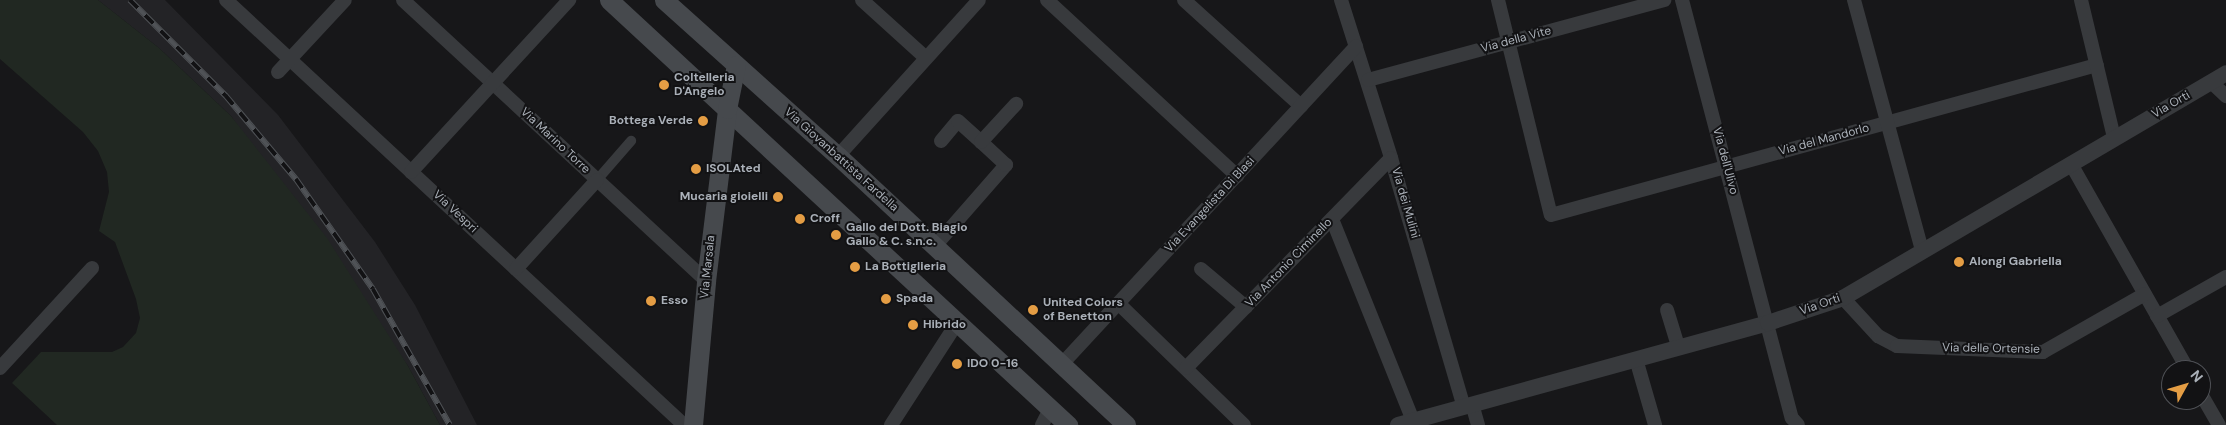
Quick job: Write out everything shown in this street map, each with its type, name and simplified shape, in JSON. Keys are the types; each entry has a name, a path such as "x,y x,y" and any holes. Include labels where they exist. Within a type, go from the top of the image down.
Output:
{"main road":[{"path":"609,0 957,323 1046,417 1068,425"},
{"name":"Via Giovanbattista Fardella","path":"664,0 838,156 1126,425"},
{"name":"Via Marsala","path":"694,425 706,282 727,109 736,65"}],"street":[{"name":"Via Vespri","path":"226,0 684,425"},
{"path":"278,72 345,0"},
{"name":"Via Marino Torre","path":"403,0 706,282"},
{"path":"411,172 569,0"},
{"path":"862,0 926,58"},
{"path":"838,156 979,0"},
{"path":"1047,0 1236,176"},
{"path":"1184,0 1302,106"},
{"name":"Via dei Mulini","path":"1341,0 1368,80 1468,406 1478,425"},
{"path":"1498,0 1507,42"},
{"name":"Via della Vite","path":"1368,80 1664,0"},
{"name":"Via dell'Ulivo","path":"1682,0 1792,418 1798,425"},
{"path":"1854,0 1922,250"},
{"path":"2081,0 2114,137"},
{"name":"Via del Mandorlo","path":"1507,42 1551,215 2097,65"},
{"name":"Via Evangelista Di Blasi","path":"1062,364 1356,46"},
{"name":"Via Orti","path":"1405,423 1768,323 1843,298 2114,137 2226,73"},
{"path":"2211,82 2226,96"},
{"path":"981,142 1016,104"},
{"path":"934,246 1006,165 958,121 940,141"},
{"path":"516,269 631,141"},
{"name":"Via Antonio Ciminello","path":"1186,368 1392,158"},
{"path":"2071,164 2182,360"},
{"path":"1332,219 1405,423"},
{"path":"0,368 92,268"},
{"path":"1201,269 1246,307"},
{"path":"2157,316 2226,277"},
{"name":"Via delle Ortensie","path":"1843,298 1878,336 1897,346 2043,352 2144,294"},
{"path":"1119,304 1244,425"},
{"path":"1667,310 1678,347"},
{"path":"891,425 957,323"},
{"path":"1636,359 1655,425"},
{"path":"2210,410 2219,425"}],"shaded area":[{"path":"0,0 98,0 159,48 231,116 327,238 408,366 440,425 57,425 12,383 41,352 112,352 123,347 136,333 140,318 136,299 115,242 99,231 109,192 107,172 98,151 83,132 0,59"},
{"path":"98,0 165,0 278,115 375,242 415,305 477,425 440,425 408,366 231,116 159,48"}],"railway":[{"path":"130,0 226,96 296,179 373,289 450,425"}],"place":[{"name":"Coltelleria D'Angelo","path":"664,85"},
{"name":"Bottega Verde","path":"703,121"},
{"name":"ISOLAted","path":"696,169"},
{"name":"Mucaria gioielli","path":"778,197"},
{"name":"Croff","path":"800,219"},
{"name":"Gallo del Dott. Biagio Gallo & C. s.n.c.","path":"836,235"},
{"name":"Alongi Gabriella","path":"1959,262"},
{"name":"La Bottiglieria","path":"855,267"},
{"name":"Spada","path":"886,299"},
{"name":"Esso","path":"651,301"},
{"name":"United Colors of Benetton","path":"1033,310"},
{"name":"Hibrido","path":"913,325"},
{"name":"IDO 0-16","path":"957,364"}]}
